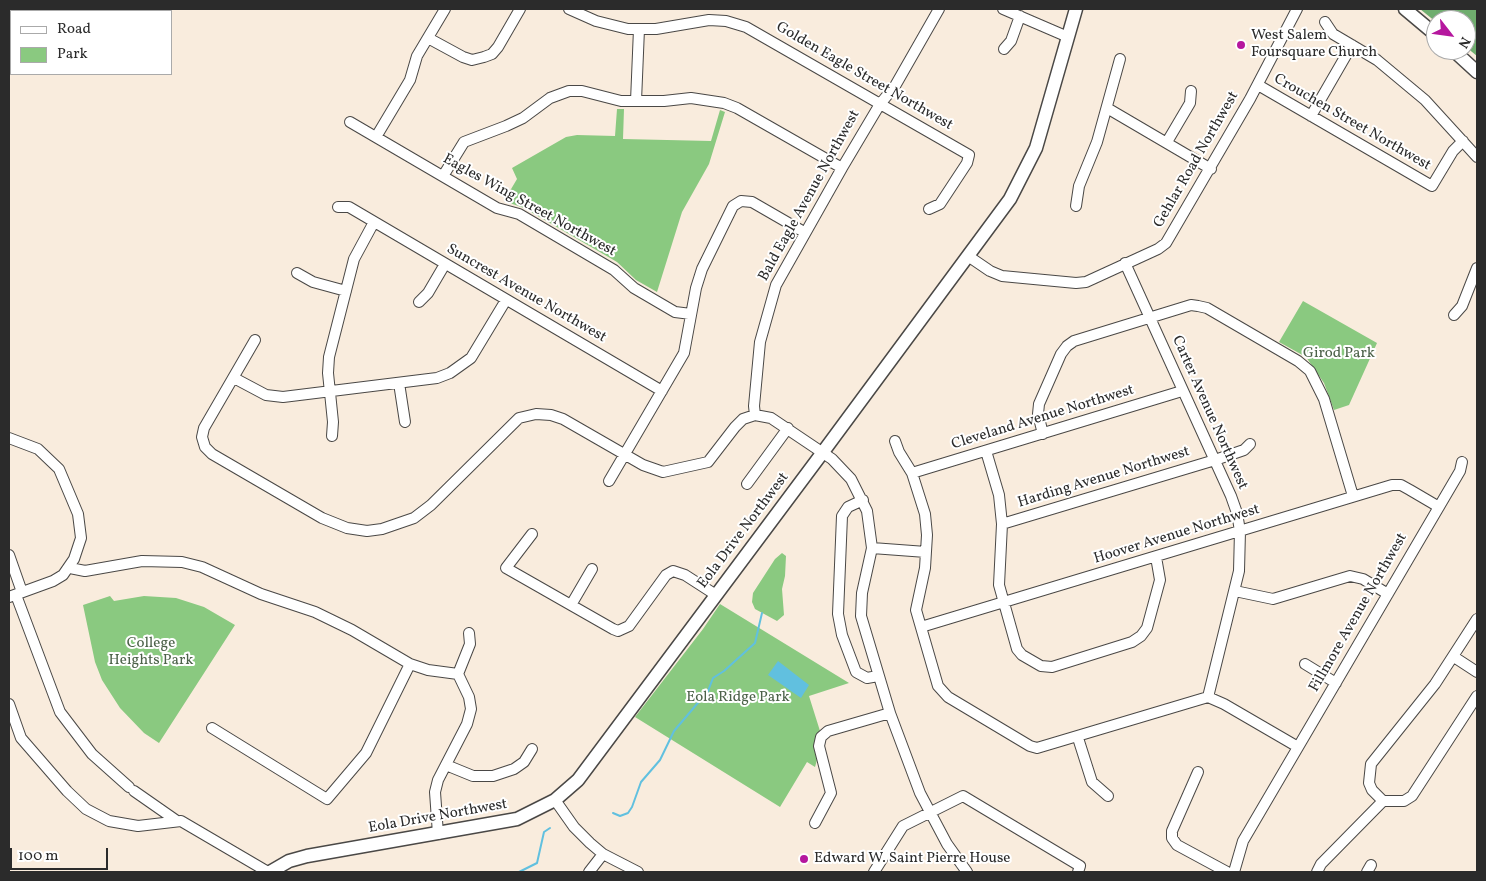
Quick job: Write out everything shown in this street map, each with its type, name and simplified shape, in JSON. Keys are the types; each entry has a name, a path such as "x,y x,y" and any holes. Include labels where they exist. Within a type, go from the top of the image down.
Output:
{"main road":[{"name":"Eola Drive Northwest","path":"269,872 289,861 308,856 516,819 555,800 582,776 824,452 1010,198 1030,163 1043,127 1076,9"},
{"path":"1405,9 1426,27"},
{"path":"1464,60 1477,72"}],"street":[{"path":"376,137 410,80 417,56 445,9"},
{"path":"428,38 463,57 472,60 484,57 492,54 498,48 520,9"},
{"name":"Golden Eagle Street Northwest","path":"569,9 596,22 639,29 673,27 709,20 738,24 969,155 940,204 929,209"},
{"name":"Bald Eagle Avenue Northwest","path":"755,415 757,362 763,325 776,285 804,232 939,9"},
{"path":"1004,9 1068,37"},
{"name":"Gehlar Road Northwest","path":"968,256 990,271 1002,276 1076,283 1086,282 1166,243 1211,169 1258,85 1297,9"},
{"path":"1004,49 1011,41 1020,16"},
{"path":"1325,22 1333,34 1377,60 1417,94 1477,157"},
{"path":"636,101 639,29"},
{"path":"1311,116 1352,45"},
{"path":"1076,206 1079,186 1097,142 1120,59"},
{"name":"Crouchen Street Northwest","path":"1258,85 1432,186 1453,151 1463,142"},
{"path":"442,176 464,142 523,118 559,94 569,91 621,101 691,98 709,99 731,105 842,168"},
{"path":"1167,142 1190,103 1191,91"},
{"path":"1107,108 1211,169"},
{"name":"Eagles Wing Street Northwest","path":"350,122 497,208 519,214 614,270 634,288 675,312 691,314"},
{"path":"609,481 684,354 696,288 710,249 733,206 741,201 752,202 804,232"},
{"name":"Suncrest Avenue Northwest","path":"338,207 349,207 662,391"},
{"path":"332,436 333,422 328,372 329,357 354,259 374,222"},
{"path":"419,302 428,293 446,264"},
{"name":"Carter Avenue Northwest","path":"1126,264 1231,496 1240,531 1241,554 1235,591 1208,697"},
{"path":"1454,314 1462,306 1477,268"},
{"path":"297,273 313,282 346,291"},
{"path":"234,378 266,394 283,397 438,378 460,367 478,349 506,300"},
{"path":"1043,434 1038,414 1039,404 1061,354 1074,340 1191,306 1207,308 1298,361 1310,372 1324,399 1353,496"},
{"path":"255,340 204,428 202,437 205,447 212,454 322,518 347,528 367,531 382,529 414,518 431,505 519,418 536,414 551,415 650,469 663,472 700,465 711,460 743,420 755,415 771,418 824,452 851,479 863,500 872,548 862,593 861,616 890,713 912,776 929,812 967,872"},
{"path":"399,383 404,422"},
{"name":"Cleveland Avenue Northwest","path":"912,473 1182,391"},
{"path":"747,484 788,428"},
{"path":"9,438 26,443 46,454 58,469 65,482 81,527 80,545 70,568 53,581 16,595"},
{"path":"896,441 899,452 912,473 925,514 926,552 916,610 938,686 948,697 1030,746 1044,748 1208,697 1224,704 1298,747"},
{"name":"Harding Avenue Northwest","path":"1002,524 1214,460 1244,450 1250,444"},
{"path":"986,451 999,495 1002,524 999,585 1017,649 1022,655 1047,667 1132,642 1141,636 1147,628 1160,580 1156,557"},
{"name":"Fillmore Avenue Northwest","path":"1234,872 1243,842 1460,471 1462,462"},
{"name":"Hoover Avenue Northwest","path":"921,627 1392,485 1401,486 1439,507"},
{"path":"863,500 848,507 842,516 838,614 842,635 856,672 867,678 878,676"},
{"path":"532,534 506,568 618,631 629,626 666,575 673,571 685,575 716,595"},
{"path":"872,548 926,552"},
{"path":"9,555 16,595 60,712 92,754 132,789 177,820 186,823 269,872"},
{"path":"70,568 84,571 161,560 182,562 202,567 260,594 298,604 332,620 410,664 436,671 458,674"},
{"path":"571,605 592,569"},
{"path":"1235,591 1273,599 1350,576 1363,579 1388,594"},
{"path":"1477,619 1454,657 1407,722 1371,764 1369,783 1372,790 1382,801 1404,802 1412,796 1477,696"},
{"path":"438,834 435,792 446,765 467,724 471,709 469,696 458,674 470,644 469,633"},
{"path":"1454,657 1477,672"},
{"path":"212,728 327,799 366,753 410,664"},
{"path":"1305,664 1336,683"},
{"path":"9,704 21,738 67,791 86,809 110,821 138,826 177,820"},
{"path":"815,823 831,793 819,746 822,736 828,731 890,713"},
{"path":"1078,738 1092,782 1108,796"},
{"path":"446,765 473,776 493,776 514,769 524,762 532,749"},
{"path":"1198,772 1172,831 1172,838 1177,845 1227,872"},
{"path":"874,872 902,826 959,797 969,798 1079,869"},
{"path":"555,800 574,827 603,854 638,872"},
{"path":"1317,872 1321,864 1382,801"},
{"path":"589,872 603,854"}],"green space":[{"path":"1420,9 1477,9 1477,56 1476,10 1426,10 1426,14"},
{"path":"617,109 624,109 623,139 711,141 720,110 725,112 709,164 682,212 657,292 636,280 617,262 524,208 504,201 517,179 512,168 566,137 577,135 615,136"},
{"name":"Girod Park","path":"1303,301 1377,343 1349,405 1334,410 1324,383 1306,357 1279,342"},
{"path":"782,553 786,556 782,589 784,615 777,621 755,609 752,602 753,593 775,559"},
{"name":"College Heights Park","path":"110,596 114,601 144,596 176,598 204,607 235,625 159,743 144,733 120,708 102,680 95,662 83,605"},
{"name":"Eola Ridge Park","path":"720,604 849,683 809,696 820,731 814,745 817,760 815,767 807,762 780,807 635,717"}],"water":[{"path":"778,661 809,685 801,698 768,675"}],"waterway":[{"path":"613,813 620,816 628,813 641,782 660,760 674,731 708,691 713,678 724,671 755,643 762,613"},
{"path":"519,872 537,863 544,832 550,828"},
{"path":"447,872 467,872"}],"place":[{"name":"West Salem Foursquare Church","path":"1241,45"},
{"name":"Edward W. Saint Pierre House","path":"804,859"}]}
